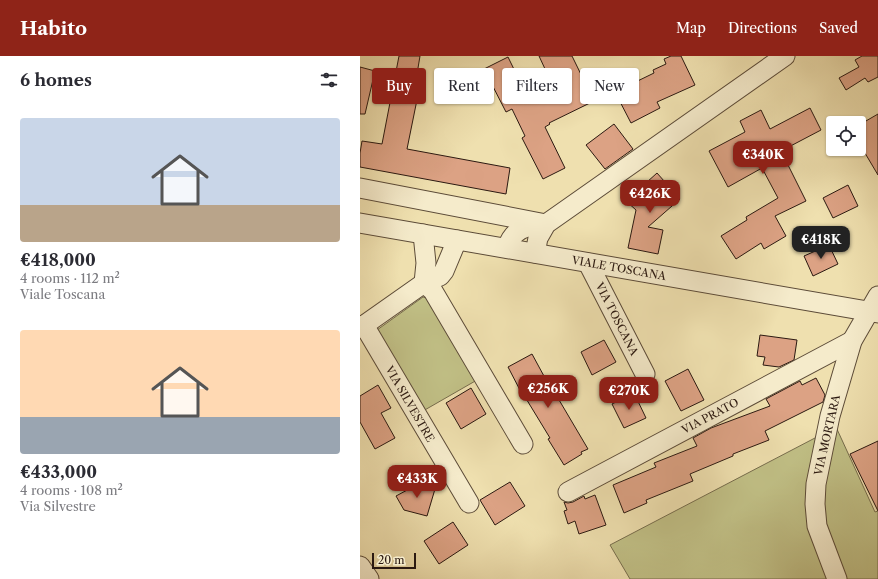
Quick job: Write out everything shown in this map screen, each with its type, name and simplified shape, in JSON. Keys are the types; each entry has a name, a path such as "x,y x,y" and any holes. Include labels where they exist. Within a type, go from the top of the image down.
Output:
{"street":[{"path":"507,248 511,238 518,231 524,228 546,224 785,56"},
{"path":"360,188 546,224"},
{"name":"VIALE TOSCANA","path":"360,223 588,263 875,307"},
{"path":"535,253 538,238 546,224"},
{"path":"423,234 426,258 424,283 433,291 523,444"},
{"name":"VIA SILVESTRE","path":"458,240 442,274 424,283 362,326 469,503"},
{"name":"VIA TOSCANA","path":"588,263 645,374"},
{"name":"VIA MORTARA","path":"837,579 817,526 815,491 830,416 852,341 875,307"},
{"name":"VIA PRATO","path":"568,492 852,341"},
{"path":"360,566 369,579"}],"shaded area":[{"path":"423,297 430,299 477,380 423,411 377,330"},
{"path":"836,427 875,512 878,511 878,579 630,579 610,545"}],"building":[{"path":"399,56 420,56 418,68 397,68"},
{"path":"539,56 572,56 580,72 580,104 588,104 549,123 550,124 545,127 565,168 543,179 522,138 525,136 512,109 506,112 494,89 494,68 486,68 508,57 513,68 502,68 502,104 572,104 572,68 545,68"},
{"path":"671,56 681,56 695,85 657,102 660,108 631,123 621,104 639,104 639,80 654,73 653,70 666,64 664,59"},
{"path":"862,56 878,56 878,77 868,82 865,78 846,90 839,78 859,67 855,60"},
{"path":"360,67 372,70 372,84 365,114 360,114"},
{"path":"390,104 416,104 407,149 510,168 506,194 360,167 362,141 382,144"},
{"path":"810,108 821,130 781,151 806,201 775,216 786,236 764,249 761,243 736,259 721,236 747,220 746,217 778,198 762,168 728,187 709,151 745,132 740,121 761,110 770,129"},
{"path":"878,114 878,175 866,155 866,121"},
{"path":"614,124 633,149 605,169 586,145"},
{"path":"657,173 680,199 648,227 663,230 658,254 628,248 636,210 626,201"},
{"path":"848,185 858,206 833,218 823,198"},
{"path":"829,245 838,264 813,276 804,256"},
{"path":"760,335 797,340 794,360 779,367 763,365 765,357 757,356"},
{"path":"604,340 616,362 592,375 581,352"},
{"path":"532,354 551,389 552,388 588,449 581,452 582,454 564,465 548,439 550,438 521,392 508,367"},
{"path":"688,369 704,400 681,411 665,381"},
{"path":"816,378 825,395 823,402 765,431 769,440 733,454 733,456 690,474 693,481 646,500 647,503 624,513 613,485 656,467 654,463 697,446 693,438 711,428 770,406 766,399 800,381 802,385"},
{"path":"378,385 391,408 381,413 395,438 375,449 360,422 360,396"},
{"path":"471,388 486,414 461,429 446,403"},
{"path":"634,393 646,418 624,428 612,404"},
{"path":"878,441 878,511 850,454"},
{"path":"424,481 435,489 427,516 404,510 396,496"},
{"path":"510,482 525,506 495,525 480,500"},
{"path":"595,495 606,525 579,534 575,521 568,524 564,511 567,510 564,502 573,502 584,496 585,499"},
{"path":"453,522 468,545 439,564 424,541"}]}
